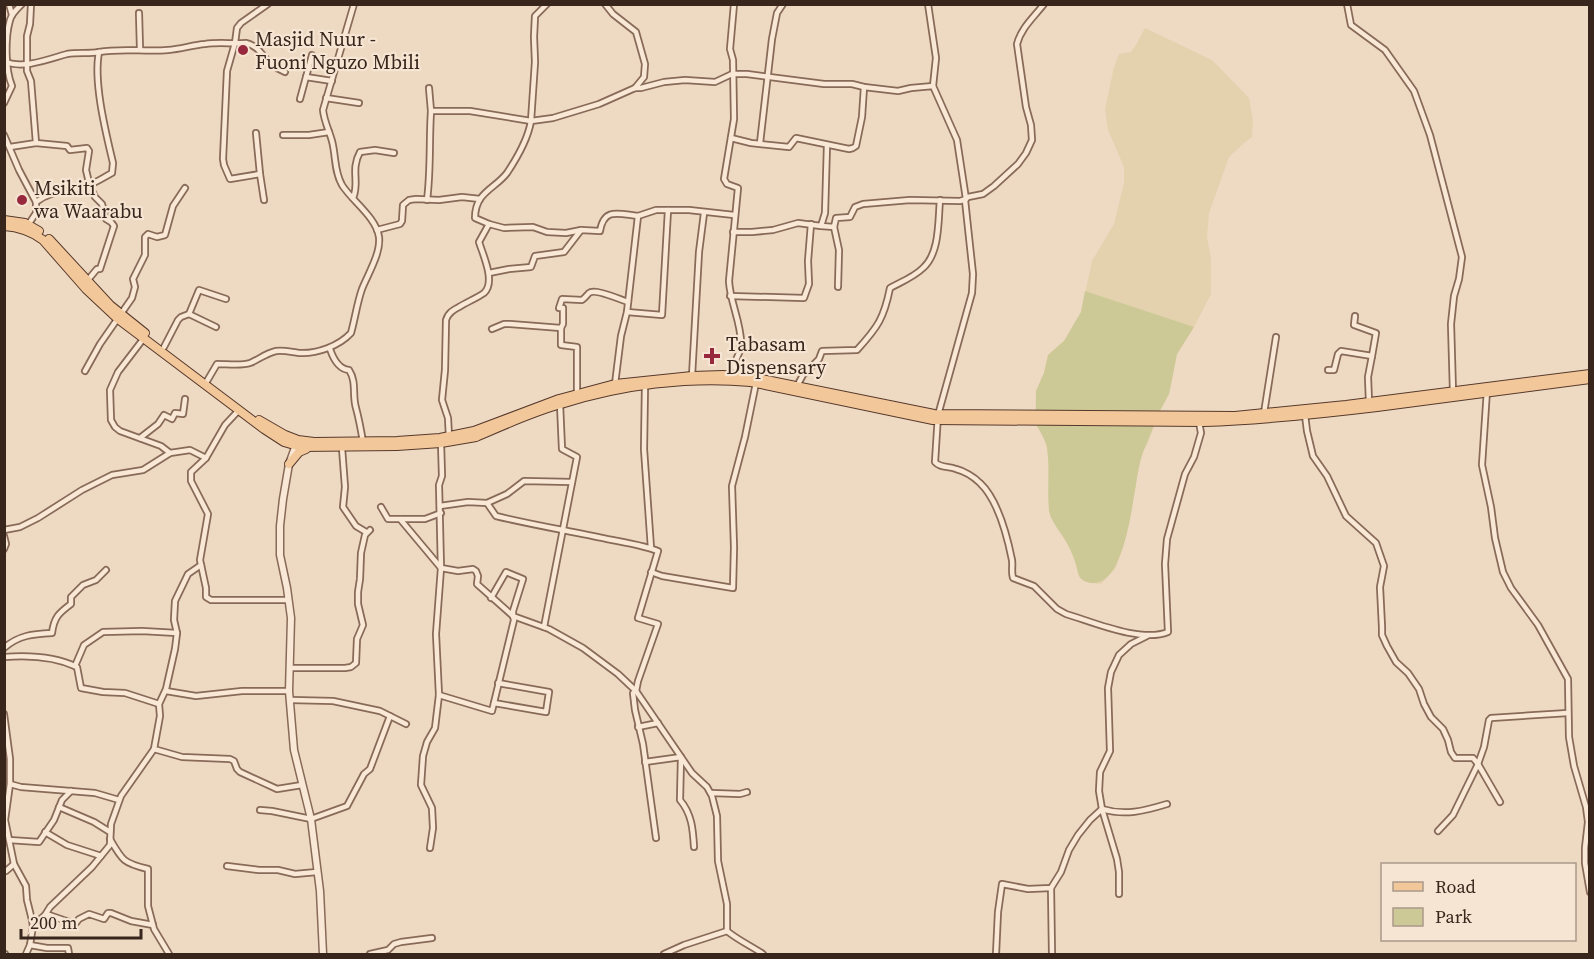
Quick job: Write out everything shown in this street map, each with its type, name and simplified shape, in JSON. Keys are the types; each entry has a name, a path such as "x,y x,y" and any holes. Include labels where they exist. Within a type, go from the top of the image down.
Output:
{"main road":[{"path":"4,220 15,220 28,225 47,237 87,282 144,338 284,442 288,447 289,464"},
{"path":"4,226 28,230 43,240 86,289 120,316 259,420 297,443 313,447 342,448 441,443 476,437 560,404 615,390 692,381 757,381 797,386 938,417"},
{"path":"284,442 397,441 474,432 548,402 615,384 692,376 737,376 901,414 979,418 1162,419 1235,416 1453,392 1487,391 1590,374"},
{"path":"1162,419 1198,422 1235,421 1305,415 1590,379"},
{"path":"289,464 299,453 313,447"}],"street":[{"path":"9,4 12,15"},
{"path":"4,103 12,86 5,61 9,22 22,4"},
{"path":"31,4 27,36 27,71 31,77 36,143"},
{"path":"260,174 230,179 224,165 225,80 236,32 241,23 268,4"},
{"path":"207,381 218,364 249,364 261,355 278,351 288,350 301,353 330,348 351,333 379,239 377,230 337,176 332,143 323,110 354,4"},
{"path":"547,4 535,16 536,62 531,121 524,142 506,175 491,186 480,199 475,212 476,218 504,228 532,227 547,232 566,233 581,230 600,231 602,222 607,215 612,214 638,216 656,210 689,210 735,215"},
{"path":"605,4 613,14 636,32 645,64 644,77 635,88"},
{"path":"734,4 730,49 734,119 724,179 726,184 738,188 729,281 730,296 741,342 741,350 735,366 737,376"},
{"path":"760,143 761,121 777,13 783,4"},
{"path":"928,4 936,58 933,87 957,140 966,193 973,274 972,292 938,417 936,464 957,469 969,475 990,495 1006,536 1013,566 1011,571 1013,578 1034,586 1057,609 1066,614 1131,634 1147,636 1162,634 1168,632 1165,564 1167,538 1185,474 1199,441 1201,433 1198,422"},
{"path":"838,287 839,250 834,227 836,218 850,217 852,210 858,205 891,201 960,201 982,195 1018,164 1032,140 1017,44 1026,26 1044,4"},
{"path":"1347,4 1351,25 1385,50 1414,91 1430,135 1462,256 1451,324 1453,392"},
{"path":"139,13 140,49"},
{"path":"5,61 11,64 28,65 89,51 168,50 213,43 251,44 269,62 285,72"},
{"path":"36,202 48,194 85,187 112,173 101,102 97,61 99,52"},
{"path":"300,99 312,55"},
{"path":"431,111 470,111 531,121 554,118 599,104 635,88 685,80 715,82 732,74 824,84 852,84 898,91 933,87"},
{"path":"306,77 332,81"},
{"path":"731,138 751,143 789,147 796,138 851,149 855,147 862,117 864,87"},
{"path":"427,200 431,111 429,88"},
{"path":"326,98 359,103"},
{"path":"282,135 328,132"},
{"path":"256,133 264,200"},
{"path":"4,135 36,202 36,213 28,225"},
{"path":"10,147 36,143 67,146 70,150 87,148 89,151 86,170 90,184 95,197 102,204 106,219 114,226 100,269 97,269 87,282"},
{"path":"821,226 825,213 827,145"},
{"path":"352,198 356,192 355,160 360,152 375,150 394,153"},
{"path":"85,371 100,344 132,298 135,291 133,279 145,255 145,237 148,234 157,237 165,235 173,206 185,188"},
{"path":"377,230 400,224 405,202 417,199 439,200 462,197 480,199"},
{"path":"797,386 803,375 819,359 822,351 857,350 881,320 886,309 890,288 924,268 932,258 940,200"},
{"path":"627,312 662,315 668,210"},
{"path":"692,376 699,252 704,213"},
{"path":"615,384 621,336 627,312 638,216"},
{"path":"733,232 773,230 798,223 834,227"},
{"path":"449,436 448,418 442,400 446,320 453,310 484,292 489,285 489,273 479,242 489,224"},
{"path":"730,296 804,298 809,284 811,224"},
{"path":"489,273 531,267 535,256 564,252 581,230"},
{"path":"189,314 199,290 226,299"},
{"path":"577,394 577,347 561,345 563,308 559,308 562,299 582,300 595,291 628,302"},
{"path":"164,347 181,317 189,314 216,327"},
{"path":"1355,316 1354,325 1376,333 1368,377 1369,402"},
{"path":"492,329 504,324 561,328"},
{"path":"1264,413 1276,337"},
{"path":"144,338 112,382 109,398 111,420 114,427 120,431 161,446 170,453"},
{"path":"330,348 338,364 344,370 349,370 353,376 356,409 360,419 363,442"},
{"path":"1328,370 1334,370 1341,351 1372,356"},
{"path":"651,572 662,576 733,588 732,486 757,381"},
{"path":"645,386 644,449 651,548"},
{"path":"1487,391 1482,465 1495,537 1503,572 1511,588 1538,625 1568,680 1569,737 1588,822 1585,863 1590,892"},
{"path":"140,438 158,424 164,415 172,418 174,413 183,414 185,399"},
{"path":"544,627 577,457 562,449 560,404"},
{"path":"238,410 225,425 206,458 191,472 191,481 208,514 200,560 206,597 211,600 288,600"},
{"path":"1305,415 1313,456 1327,476 1346,516 1376,543 1384,566 1380,587 1382,635 1387,646 1396,662 1408,673 1419,689 1431,717 1443,729 1455,758 1473,758 1500,802"},
{"path":"297,443 289,464 280,526 280,555 291,618 289,691 294,750 311,819 320,891 323,954"},
{"path":"430,848 433,828 432,808 421,785 425,749 435,728 439,695 436,634 441,568 439,485 442,476 441,443"},
{"path":"290,668 345,668 356,663 357,639 363,625 357,592 361,553 368,531 356,526 343,507 345,487 342,448"},
{"path":"4,530 38,518 82,490 112,476 143,470 170,453 190,450 206,458"},
{"path":"440,506 468,502 487,503 507,494 524,481 572,482"},
{"path":"487,503 496,516 658,551 638,618 658,624 636,691 633,693 643,744 656,838"},
{"path":"381,507 388,519 425,519 441,513"},
{"path":"400,519 441,568 476,571 477,584 513,616 544,627 583,648 618,674 636,691 692,773 711,793 717,816 718,861 727,904 727,931"},
{"path":"4,536 6,544 4,549"},
{"path":"33,926 92,867 110,845 110,832 119,800 154,749 160,716 159,704 166,691 175,650 177,633 174,620 175,601 188,574 201,565"},
{"path":"4,648 15,639 52,633 58,614 71,604 71,597 83,585 96,580 106,570"},
{"path":"439,695 492,711 523,579 506,572 491,598"},
{"path":"75,666 84,645 103,632 177,633"},
{"path":"1119,894 1117,859 1099,791 1100,772 1110,751 1108,688 1111,672 1119,655 1131,644 1147,636"},
{"path":"4,657 30,655 68,663 77,667 81,688 125,693 159,704"},
{"path":"494,703 546,712 549,692 498,683"},
{"path":"166,691 196,696 242,691 289,691"},
{"path":"291,700 333,701 380,711 406,724"},
{"path":"1438,831 1453,815 1478,764 1491,718 1568,713"},
{"path":"4,714 10,759 10,784 5,820 14,864 26,886 33,926 26,954"},
{"path":"260,810 311,819 347,806 364,774 370,769 390,716"},
{"path":"639,726 658,723"},
{"path":"154,749 182,757 230,759 244,775 277,789 302,785"},
{"path":"645,762 681,757"},
{"path":"681,757 681,800 687,807 692,823 694,847"},
{"path":"10,784 21,787 95,793 119,800"},
{"path":"9,840 39,843 54,820 62,800 71,791"},
{"path":"711,793 740,794 747,792"},
{"path":"1102,808 1114,812 1141,812 1167,804"},
{"path":"59,807 94,822 110,832"},
{"path":"1052,954 1051,888 1078,835 1102,808"},
{"path":"45,832 67,845 101,856"},
{"path":"110,839 124,861 147,869 148,906 153,926 169,954"},
{"path":"4,871 14,864"},
{"path":"227,866 278,870 295,874 317,872"},
{"path":"996,954 1002,884 1028,888 1051,888"},
{"path":"46,914 75,924 79,919 90,914 104,919 108,913 111,913 153,926"},
{"path":"664,954 727,931"},
{"path":"727,931 763,954"},
{"path":"370,954 388,950 394,944 401,942 432,938"},
{"path":"30,945 50,949 68,948 69,954"}],"shaded area":[{"path":"1145,28 1212,60 1249,98 1253,121 1252,137 1229,157 1209,213 1207,237 1211,259 1211,294 1177,354 1169,394 1141,455 1129,523 1116,568 1101,584 1084,581 1079,576 1072,553 1052,516 1049,504 1046,441 1035,422 1036,391 1044,373 1048,355 1064,341 1081,312 1092,261 1114,224 1124,183 1124,167 1108,130 1105,109 1119,54 1131,52"}],"green space":[{"path":"1085,291 1194,327 1177,354 1169,394 1158,414 1036,412 1036,391 1044,373 1048,355 1064,341 1081,312"},
{"path":"1035,422 1154,425 1141,459 1132,510 1121,552 1114,569 1104,580 1091,583 1080,577 1069,546 1052,519 1049,511 1047,447"}],"place":[{"name":"Masjid Nuur - Fuoni Nguzo Mbili","path":"243,50"},
{"name":"Msikiti wa Waarabu","path":"22,200"},
{"name":"Tabasam Dispensary","path":"712,356"}]}
